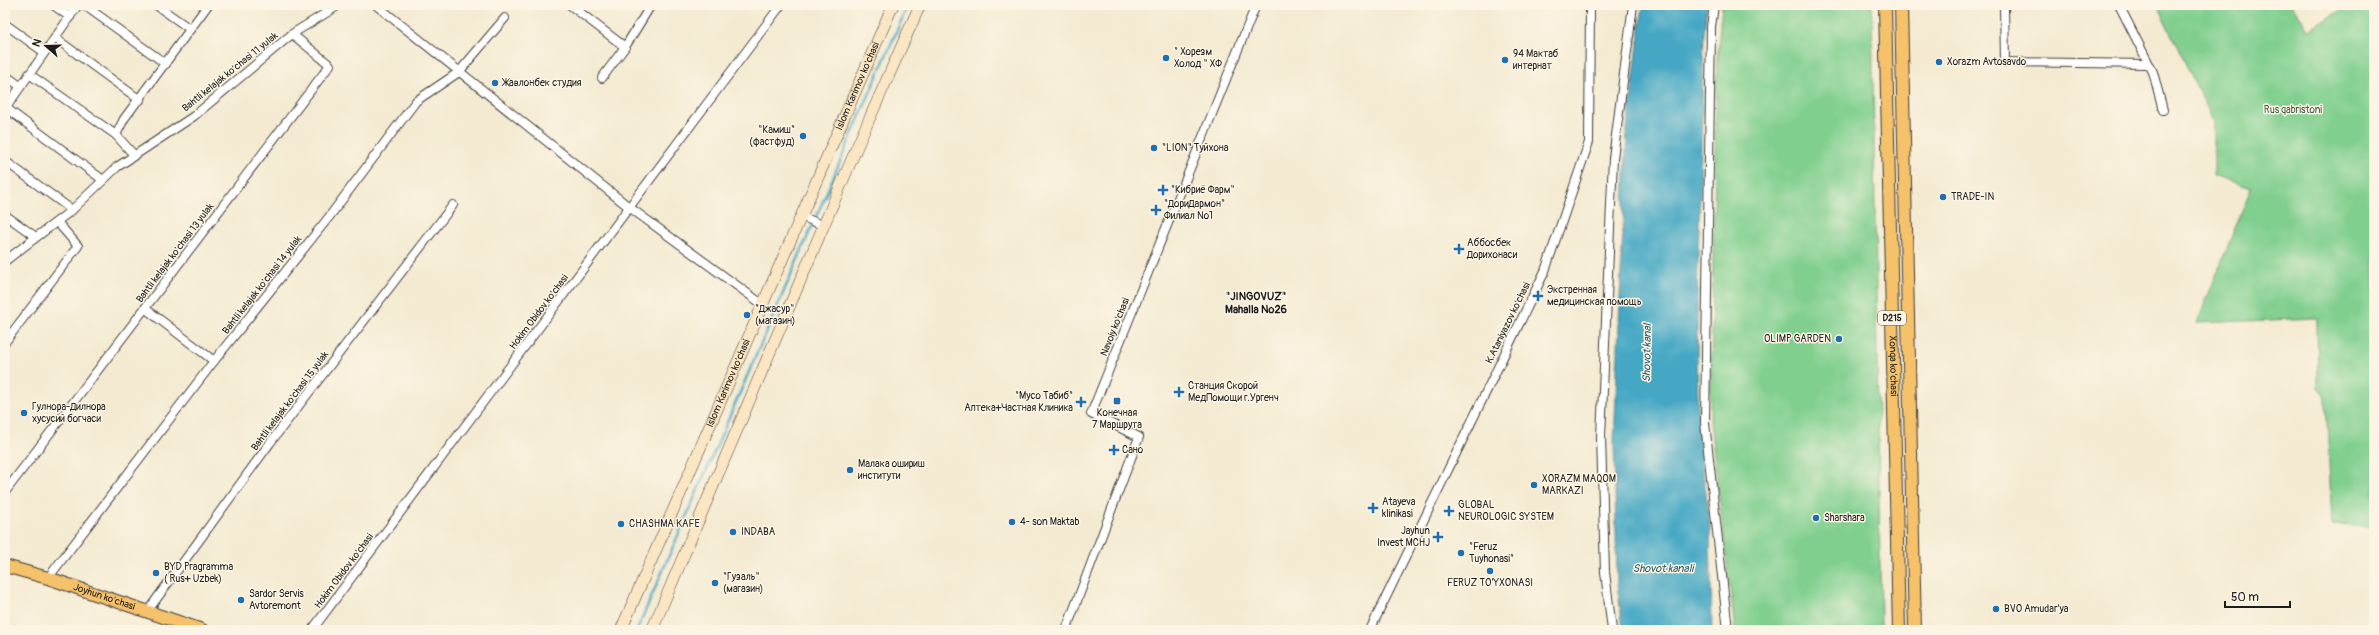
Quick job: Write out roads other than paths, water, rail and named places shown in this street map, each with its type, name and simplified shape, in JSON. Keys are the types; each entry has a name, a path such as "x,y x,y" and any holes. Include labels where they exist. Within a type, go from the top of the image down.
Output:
{"main road":[{"name":"Islom Karimov ko'chasi","path":"621,630 893,5"},
{"path":"652,630 920,5"},
{"name":"Xonqa ko'chasi","path":"1885,5 1897,587 1900,630"},
{"name":"Xonqa ko'chasi","path":"1901,5 1915,630"},
{"name":"Joyhun ko'chasi","path":"5,566 48,578 147,612 179,627 202,630"},
{"path":"1897,587 1914,587"}],"street":[{"path":"53,5 70,17"},
{"path":"78,5 5,108 103,180"},
{"path":"84,5 166,64"},
{"path":"156,5 190,29"},
{"path":"116,135 124,119 140,100 208,5"},
{"name":"Bahtli kelajak ko'chasi 11 yulak","path":"5,261 58,223 103,180 134,155 194,116 292,34 339,5"},
{"path":"376,5 629,207 762,304"},
{"path":"570,5 625,47"},
{"path":"602,78 625,47 651,5"},
{"name":"Hokim Obidov ko'chasi","path":"312,630 781,5"},
{"name":"Navoiy ko'chasi","path":"1066,630 1139,436 1091,414 1256,5"},
{"name":"K.Ataniyazov ko'chasi","path":"1370,630 1545,271 1589,142 1590,5"},
{"path":"1612,630 1605,572 1601,438 1613,158 1633,5"},
{"path":"1714,5 1711,27 1704,423 1728,630"},
{"path":"2004,5 2005,62 2148,64"},
{"path":"2119,5 2148,64 2163,110"},
{"name":"Bahtli kelajak ko'chasi 14 yulak","path":"48,578 214,361 329,217 416,102 459,72 505,18"},
{"path":"5,24 44,52"},
{"name":"Bahtli kelajak ko'chasi 13 yulak","path":"5,492 146,309 330,65 292,34"},
{"path":"55,38 140,100"},
{"path":"29,74 116,135 134,155"},
{"path":"5,75 20,86"},
{"path":"5,161 72,210"},
{"name":"Bahtli kelajak ko'chasi 15 yulak","path":"147,612 270,443 453,205"},
{"path":"5,215 36,238"},
{"path":"801,216 824,226"},
{"path":"5,342 78,246 58,223"},
{"path":"146,309 214,361"}],"water":[{"name":"Shovot kanali","path":"1643,5 1707,5 1704,35 1697,301 1698,428 1710,527 1712,630 1623,630 1617,584 1614,442 1627,130"}],"waterway":[{"path":"637,630 908,5"}],"place":[{"name":"\" Хорезм Холод \" ХФ","path":"1166,58"},
{"name":"94 Мактаб интернат","path":"1505,60"},
{"name":"Xorazm Avtosavdo","path":"1939,62"},
{"name":"Жавлонбек студия","path":"495,83"},
{"name":"\"Камиш\" (фастфуд)","path":"803,136"},
{"name":"\"LION\" Туйхона","path":"1154,148"},
{"name":"\"Кибриё Фарм\"","path":"1163,190"},
{"name":"TRADE-IN","path":"1943,197"},
{"name":"\"ДориДармон\" Филиал №1","path":"1156,210"},
{"name":"Аббосбек Дорихонаси","path":"1459,249"},
{"name":"Экстренная медицинская помощь","path":"1538,296"},
{"name":"\"Джасур\" (магазин)","path":"747,315"},
{"name":"OLIMP GARDEN","path":"1839,339"},
{"name":"Станция Скорой МедПомощи г.Ургенч","path":"1179,392"},
{"name":"Конечная 7 Маршрута","path":"1117,401"},
{"name":"\"Мусо Табиб\" Аптека+Частная Клиника","path":"1081,402"},
{"name":"Гулнора-Дилнора хусусий богчаси","path":"24,413"},
{"name":"Сано","path":"1114,450"},
{"name":"Малака ошириш институти","path":"850,470"},
{"name":"XORAZM MAQOM MARKAZI","path":"1534,485"},
{"name":"Atayeva klinikasi","path":"1373,508"},
{"name":"GLOBAL NEUROLOGIC SYSTEM","path":"1449,511"},
{"name":"Sharshara","path":"1816,518"},
{"name":"4- son Maktab","path":"1012,522"},
{"name":"CHASHMA KAFE","path":"621,524"},
{"name":"INDABA","path":"733,532"},
{"name":"Jayhun Invest MCHJ","path":"1438,537"},
{"name":"\"Feruz Tuyhonasi\"","path":"1461,553"},
{"name":"FERUZ TO'YXONASI","path":"1490,571"},
{"name":"BYD Pragramma ( Rus+ Uzbek)","path":"156,573"},
{"name":"\"Гузаль\" (магазин)","path":"715,583"},
{"name":"Sardor Servis Avtoremont","path":"241,600"},
{"name":"BVO Amudar'ya","path":"1996,609"}],"district":[{"name":"\"JINGOVUZ\" Mahalla №26","path":"1256,302"}],"park label":[{"name":"Rus qabristoni","path":"2293,110"}],"water label":[{"name":"Shovot kanal","path":"1647,353"}]}
